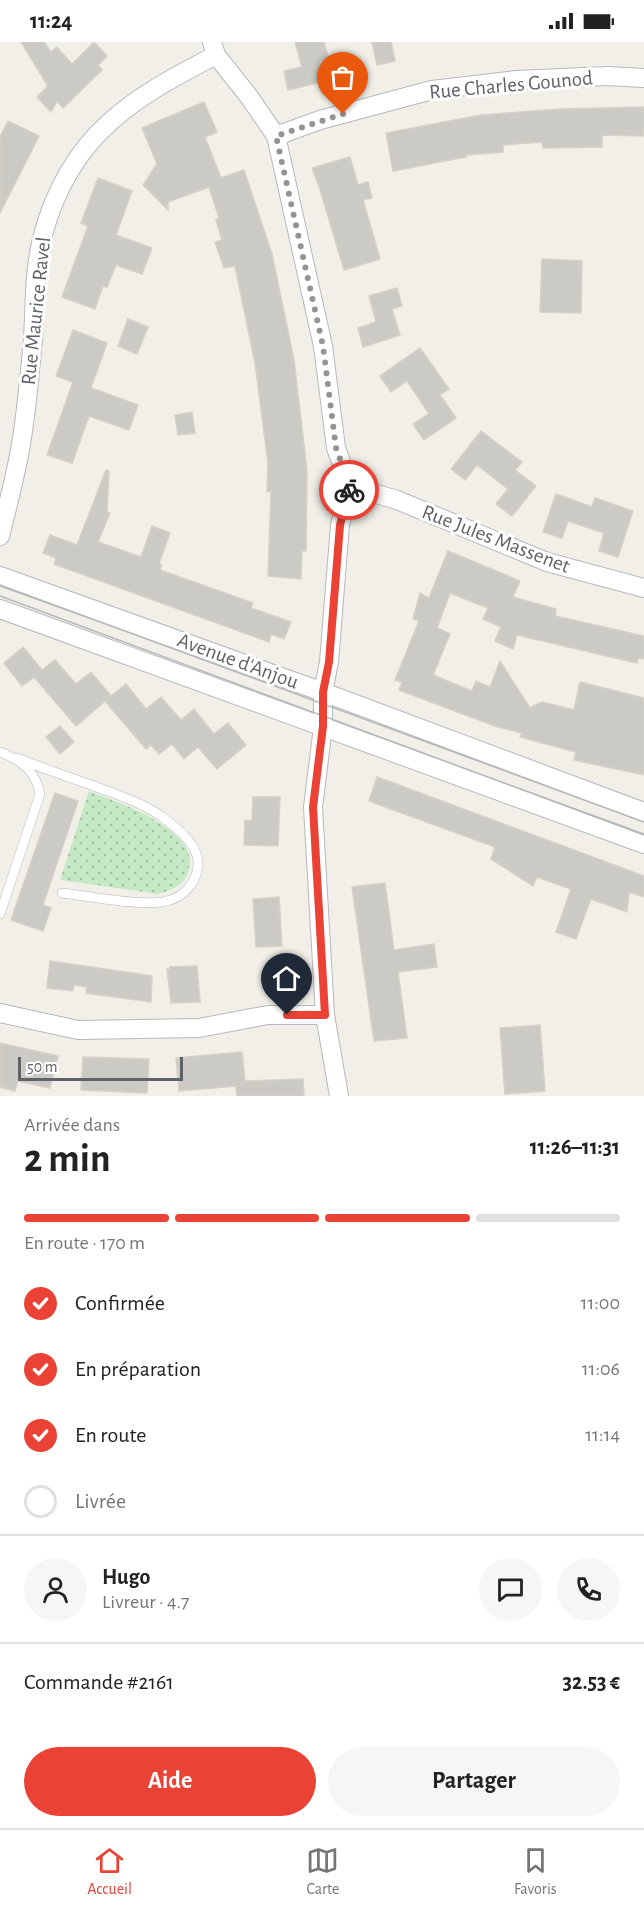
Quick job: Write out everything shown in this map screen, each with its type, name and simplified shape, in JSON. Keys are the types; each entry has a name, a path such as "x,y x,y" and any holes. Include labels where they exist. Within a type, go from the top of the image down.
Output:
{"street":[{"path":"214,49 276,136 323,346 336,448 350,486 340,525 329,662 323,692 323,726 313,807 325,1015 339,1096"},
{"name":"Rue Maurice Ravel","path":"0,536 22,438 33,339 35,285 42,235 58,191 74,163 108,123 126,108 214,49"},
{"name":"Rue Charles Gounod","path":"276,136 320,120 432,90 516,80 608,76 644,78"},
{"name":"Rue Jules Massenet","path":"350,486 397,500 547,562 644,588"},
{"name":"Avenue d'Anjou","path":"0,576 323,692 644,812"},
{"name":"Avenue d'Anjou","path":"0,609 644,844"},
{"path":"0,1013 78,1030 199,1028 268,1015 325,1015"}],"lane":[{"path":"0,752 138,802 183,834 194,849 199,864 195,882 183,894 167,901 141,902 62,893"},
{"path":"0,914 40,794 38,782 17,758"}],"green space":[{"path":"89,791 154,819 182,841 189,855 189,869 182,883 159,894 60,880"}],"building":[{"path":"21,42 44,42 51,52 57,47 72,64 94,42 107,56 98,65 102,70 63,108 57,101 51,112 37,97 48,86"},
{"path":"295,42 324,42 329,60 320,62 325,81 288,90 284,71 302,67"},
{"path":"372,42 391,42 395,61 377,65"},
{"path":"204,102 217,132 205,137 221,178 244,170 272,254 294,360 307,471 306,551 302,551 301,579 268,576 271,491 267,492 268,463 255,363 235,266 224,268 215,242 222,240 216,220 219,218 209,187 168,202 168,210 143,185 157,164 142,128"},
{"path":"644,107 644,136 602,135 602,147 543,148 542,142 503,145 503,152 466,155 466,157 393,171 386,133 481,115 560,109"},
{"path":"8,121 39,136 0,213 0,137"},
{"path":"350,157 358,185 368,182 372,198 363,200 380,259 344,270 312,168"},
{"path":"98,178 132,191 116,235 152,248 142,274 116,265 107,287 103,286 95,309 62,297 88,226 81,223"},
{"path":"542,259 582,261 581,313 540,312"},
{"path":"397,288 402,306 392,309 400,335 363,347 358,328 376,322 369,296"},
{"path":"128,319 148,327 137,354 118,346"},
{"path":"73,330 107,343 91,388 138,405 129,430 89,416 72,463 47,455 73,382 56,376"},
{"path":"420,348 449,389 440,395 456,418 424,440 413,424 429,414 407,381 391,392 380,376"},
{"path":"192,412 195,433 178,435 175,415"},
{"path":"481,431 522,462 515,470 536,486 512,516 496,504 508,489 477,465 465,480 451,469"},
{"path":"106,470 109,471 107,512 110,513 98,542 141,557 152,526 170,533 159,564 162,565 160,570 253,603 251,608 291,622 284,639 271,634 269,642 54,564 56,558 43,553 50,535 77,545"},
{"path":"556,494 592,507 595,498 633,511 618,557 599,551 604,533 568,521 562,538 543,532"},
{"path":"448,551 520,581 513,597 556,609 555,616 644,636 644,659 638,658 637,663 517,635 513,649 495,641 501,627 483,619 488,608 450,593 437,628 450,634 433,675 472,691 476,681 490,687 500,661 530,708 542,702 574,710 580,682 644,698 644,775 574,760 576,752 520,737 522,733 495,726 399,690 402,682 395,680 419,621 413,619 420,593 429,598"},
{"path":"23,647 42,670 55,660 76,684 91,672 111,696 76,726 34,677 22,686 4,663"},
{"path":"126,684 146,709 161,697 181,720 194,709 214,734 228,723 246,745 217,769 198,747 184,759 172,744 159,754 151,745 146,749 105,701"},
{"path":"60,726 74,742 60,754 46,737"},
{"path":"377,777 644,876 644,897 629,892 627,912 591,899 576,939 556,932 571,889 537,877 533,886 491,859 495,847 369,801"},
{"path":"55,793 78,801 43,905 51,908 43,931 11,920"},
{"path":"253,797 280,797 278,846 244,845 245,820 252,821"},
{"path":"385,883 394,950 434,944 437,967 398,972 407,1038 374,1041 352,887"},
{"path":"279,897 282,946 256,947 253,899"},
{"path":"50,961 152,976 151,1002 86,993 87,987 74,985 73,991 47,988"},
{"path":"197,966 200,1002 171,1003 167,969"},
{"path":"540,1025 545,1091 505,1094 500,1028"},
{"path":"0,1043 58,1056 50,1088 18,1081 15,1091 0,1087"},
{"path":"242,1052 245,1081 303,1079 304,1096 237,1096 236,1086 179,1091 176,1058"},
{"path":"83,1057 149,1059 147,1093 81,1090"}],"tram line":[{"path":"0,585 644,822"},
{"path":"0,596 644,835"}],"way so far":[{"path":"343,114 276,136 323,346 336,448 350,486 349,490"}],"route":[{"path":"287,1015 325,1015 313,807 323,726 323,692 329,662 340,525 349,490"}]}
